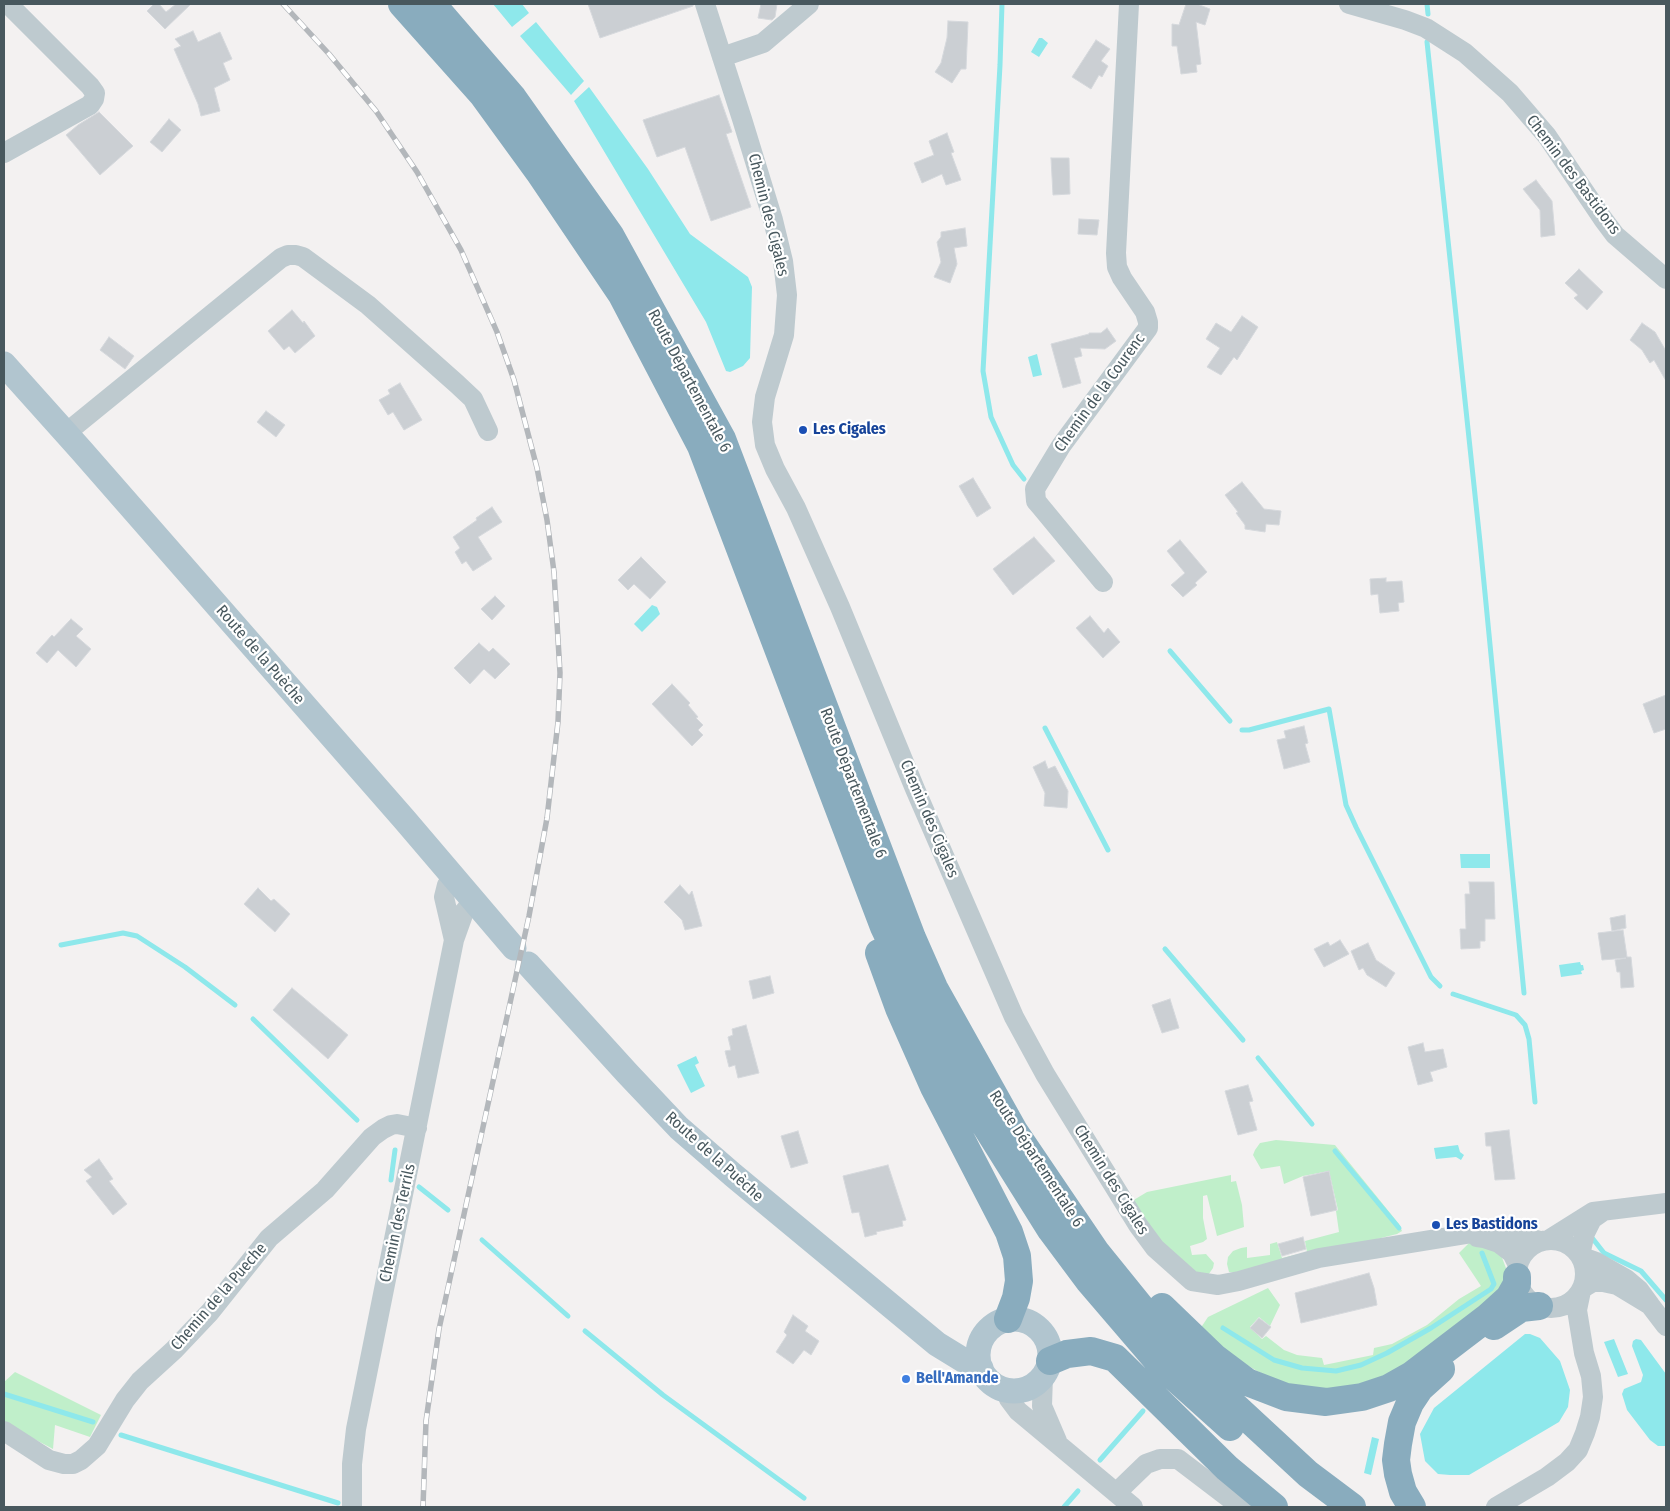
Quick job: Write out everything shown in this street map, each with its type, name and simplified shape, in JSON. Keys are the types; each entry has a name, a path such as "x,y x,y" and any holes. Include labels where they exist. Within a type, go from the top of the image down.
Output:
{"highway":[{"name":"Route Départementale 6","path":"402,4 483,95 539,172 622,295 701,446 884,927 957,1080 1051,1230 1089,1281 1161,1365 1320,1507"},
{"name":"Route Départementale 6","path":"432,4 513,98 610,235 722,438 909,928 934,988 1014,1131 1096,1252 1150,1320 1200,1374 1250,1421 1308,1474 1352,1507"},
{"path":"817,750 859,896 899,1008 934,1086 1009,1232 1017,1256 1019,1281 1016,1298 1008,1319"},
{"path":"934,988 1060,1179 1125,1263 1166,1311 1215,1358 1248,1382 1286,1397 1326,1402 1362,1396 1389,1388 1412,1375 1488,1317 1509,1298 1517,1284 1518,1271"},
{"path":"1412,1507 1403,1492 1396,1460 1402,1422 1410,1403 1420,1388 1489,1330 1522,1308 1545,1307"},
{"path":"1046,1369 1067,1354 1091,1351 1115,1358 1227,1468 1274,1507"}],"main road":[{"name":"Route de la Puèche","path":"4,364 454,877 521,956 627,1073 680,1128 740,1181 918,1330 936,1344 968,1363 981,1368"},
{"path":"1008,1319 1028,1321 1036,1326 1048,1342 1050,1352 1046,1369 1031,1387 1015,1391 1006,1390 987,1378 981,1368 978,1354 985,1333 995,1324 1008,1319"},
{"name":"Route de la Puèche","path":"918,1330 940,1338 957,1341 976,1339 985,1333"}],"street":[{"path":"4,153 90,105 95,93 8,4"},
{"name":"Chemin des Cigales","path":"705,4 783,261 787,295 784,335 765,397 762,422 765,445 774,469 796,508 840,607 915,789 1014,1017 1045,1074 1138,1225 1155,1248 1192,1281 1218,1285 1239,1281 1319,1258 1479,1232 1509,1232 1545,1240"},
{"path":"722,57 763,42 810,4"},
{"name":"Chemin de la Courenc","path":"1103,582 1036,501 1035,489 1061,446 1148,328 1145,312 1122,278 1117,267 1116,253 1129,4"},
{"name":"Chemin des Bastidons","path":"1349,4 1426,28 1465,53 1510,94 1547,136 1615,235 1666,280"},
{"path":"66,433 281,258 296,254 303,257 368,305 457,384 473,399 488,431"},
{"name":"Chemin des Terrils","path":"454,877 447,885 444,897 454,940"},
{"name":"Chemin des Terrils","path":"352,1507 352,1464 356,1429 454,940 464,912 474,900"},
{"name":"Chemin de la Pueche","path":"4,1431 50,1460 64,1464 73,1464 81,1460 98,1446 125,1400 135,1387 210,1312 269,1238 325,1190 372,1136 391,1125 397,1124 417,1128"},
{"path":"1584,1353 1567,1324 1545,1307 1531,1302 1524,1295 1519,1286 1518,1271 1522,1255 1530,1246 1545,1240 1593,1212 1666,1203"},
{"path":"1496,1507 1547,1477 1567,1462 1578,1450 1590,1417 1593,1397 1591,1376 1584,1353 1577,1310 1586,1278 1581,1256 1585,1233 1592,1219 1604,1211"},
{"name":"Chemin des Cigales","path":"1460,1236 1484,1238 1499,1243 1512,1253 1518,1271"},
{"path":"1545,1240 1567,1243 1581,1256 1626,1279 1639,1290 1666,1326"},
{"path":"1545,1307 1568,1304 1593,1282 1618,1285 1650,1305"},
{"path":"1046,1369 1042,1406 1059,1445"},
{"path":"1006,1390 1009,1399 1018,1411 1133,1507"},
{"path":"1116,1493 1146,1464 1160,1459 1178,1459 1241,1507"}],"green space":[{"path":"1276,1140 1335,1145 1399,1224 1402,1231 1397,1234 1235,1273 1229,1272 1228,1257 1233,1251 1241,1248 1247,1247 1247,1258 1270,1255 1270,1244 1277,1242 1282,1258 1307,1252 1305,1241 1339,1232 1336,1211 1338,1210 1329,1171 1303,1176 1284,1184 1280,1166 1261,1169 1253,1155 1255,1150 1260,1143"},
{"path":"1231,1175 1231,1182 1236,1181 1242,1205 1244,1227 1217,1236 1207,1195 1203,1196 1203,1218 1207,1239 1190,1246 1192,1255 1206,1254 1214,1263 1206,1278 1167,1255 1132,1201 1147,1192"},
{"path":"1488,1241 1501,1255 1509,1276 1504,1293 1403,1367 1378,1380 1344,1388 1325,1389 1283,1383 1257,1371 1227,1353 1200,1329 1208,1317 1268,1288 1280,1305 1270,1326 1259,1317 1250,1327 1262,1339 1266,1336 1284,1350 1297,1355 1322,1358 1324,1365 1373,1355 1374,1348 1392,1344 1427,1325 1459,1299 1481,1286 1459,1253 1469,1243"},
{"path":"15,1372 101,1415 90,1437 55,1425 53,1449 4,1423 4,1382"}],"water":[{"path":"493,4 522,4 529,13 512,27"},
{"path":"536,22 584,81 571,95 520,36"},
{"path":"1039,38 1048,43 1039,57 1031,52"},
{"path":"589,87 648,169 690,234 748,277 752,287 750,358 743,366 730,372 726,371 706,322 574,101"},
{"path":"1037,354 1042,375 1033,377 1028,357"},
{"path":"652,605 657,607 660,614 642,632 634,624"},
{"path":"1460,854 1490,854 1490,868 1461,868"},
{"path":"1580,962 1584,970 1581,971 1582,974 1561,977 1559,965"},
{"path":"696,1056 699,1063 695,1065 705,1086 691,1093 677,1065"},
{"path":"1458,1145 1460,1152 1464,1155 1461,1160 1456,1157 1436,1159 1434,1148"},
{"path":"1525,1334 1540,1338 1560,1361 1570,1390 1568,1407 1559,1422 1469,1475 1438,1474 1425,1461 1420,1434 1434,1408"},
{"path":"1614,1339 1628,1374 1618,1377 1604,1342"},
{"path":"1636,1339 1641,1340 1666,1374 1665,1446 1658,1446 1650,1440 1627,1410 1622,1394 1624,1389 1641,1382 1643,1375 1632,1346 1633,1341"},
{"path":"1372,1437 1379,1439 1371,1475 1364,1473"}],"building":[{"path":"154,4 159,4 166,12 176,4 191,4 165,29 147,11"},
{"path":"588,4 693,4 693,6 600,38"},
{"path":"761,4 777,4 775,17 772,20 758,18"},
{"path":"1186,4 1197,4 1210,9 1205,25 1196,22 1201,64 1196,65 1197,72 1181,74 1177,46 1172,46 1172,24 1179,25"},
{"path":"948,21 968,22 966,69 961,69 952,83 935,72 941,63 947,38"},
{"path":"193,31 198,42 220,32 232,59 223,63 230,80 214,88 220,111 201,116 198,104 174,49 181,46 175,39"},
{"path":"1096,40 1110,49 1101,61 1108,66 1102,77 1099,75 1091,89 1072,77"},
{"path":"719,95 732,132 726,134 751,207 711,221 685,147 657,157 643,120"},
{"path":"99,112 133,146 100,175 66,135"},
{"path":"169,119 181,130 162,152 150,142"},
{"path":"947,133 954,152 951,153 961,180 946,185 942,174 922,183 914,163 934,155 929,141"},
{"path":"1051,158 1069,158 1070,194 1053,195"},
{"path":"1536,180 1552,201 1555,235 1541,237 1540,210 1523,189"},
{"path":"1079,219 1099,220 1097,235 1078,234"},
{"path":"965,228 967,246 954,248 957,264 950,283 934,277 941,262 937,242 941,237 941,232"},
{"path":"1579,269 1603,292 1587,310 1574,298 1578,295 1565,283"},
{"path":"292,310 303,323 304,321 315,336 295,353 289,346 284,350 268,331"},
{"path":"1242,316 1258,327 1237,360 1234,357 1221,375 1207,367 1220,348 1206,339 1216,323 1231,332"},
{"path":"1642,323 1655,332 1666,351 1666,381 1654,360 1650,363 1642,350 1630,340"},
{"path":"1107,328 1116,341 1105,349 1080,348 1082,356 1074,358 1081,383 1063,388 1051,344 1089,333 1101,333"},
{"path":"109,337 134,356 125,369 100,350"},
{"path":"400,383 422,420 404,430 393,412 388,415 379,400 390,394 388,390"},
{"path":"266,411 285,425 276,437 257,422"},
{"path":"973,478 991,508 977,517 959,486"},
{"path":"1242,482 1264,509 1281,511 1279,525 1266,524 1265,532 1245,529 1245,525 1236,513 1238,512 1225,495"},
{"path":"492,507 502,522 478,537 492,559 473,571 466,561 462,564 455,552 460,548 453,537"},
{"path":"1034,537 1055,561 1013,595 993,569"},
{"path":"1180,540 1207,572 1195,583 1197,585 1183,597 1171,585 1185,573 1167,551"},
{"path":"641,557 666,582 650,599 634,584 628,590 618,580"},
{"path":"1386,578 1386,582 1402,581 1404,602 1398,603 1399,611 1380,613 1378,594 1371,595 1370,579"},
{"path":"495,596 505,606 492,620 481,609"},
{"path":"1090,616 1104,633 1108,628 1120,642 1103,658 1076,628"},
{"path":"71,619 83,629 76,636 91,649 76,667 58,650 47,663 36,653 52,635 54,637"},
{"path":"479,643 489,652 493,648 510,664 495,679 484,669 470,684 454,668"},
{"path":"672,684 690,703 688,705 703,725 698,730 703,735 692,746 652,704"},
{"path":"1666,695 1666,729 1654,733 1643,704"},
{"path":"1304,726 1308,743 1305,744 1310,762 1284,769 1277,740 1286,738 1284,731"},
{"path":"1045,761 1048,769 1055,766 1068,791 1067,808 1044,806 1045,793 1033,767"},
{"path":"1469,882 1494,882 1495,919 1485,919 1485,941 1480,941 1480,948 1461,949 1460,929 1466,929 1465,894 1470,894"},
{"path":"680,885 689,895 692,891 702,926 685,930 682,920 664,902"},
{"path":"258,888 271,901 274,899 290,914 275,932 244,904"},
{"path":"1625,915 1626,928 1612,931 1610,918"},
{"path":"1623,930 1627,957 1631,957 1634,987 1621,988 1620,972 1617,972 1615,960 1626,958 1602,960 1598,933"},
{"path":"1340,940 1349,954 1324,967 1314,949 1328,942 1330,946"},
{"path":"1368,943 1376,960 1395,973 1386,987 1367,975 1363,968 1359,970 1351,951"},
{"path":"770,976 774,993 753,999 749,981"},
{"path":"292,988 348,1035 328,1059 273,1010"},
{"path":"1170,999 1179,1028 1162,1033 1152,1005"},
{"path":"746,1025 759,1073 738,1078 735,1065 729,1067 725,1051 731,1050 728,1037 733,1035 732,1029"},
{"path":"1423,1043 1425,1052 1443,1049 1447,1067 1430,1072 1433,1081 1418,1085 1408,1047"},
{"path":"1248,1085 1253,1101 1249,1102 1257,1130 1238,1135 1225,1091"},
{"path":"1509,1130 1515,1179 1495,1180 1491,1146 1486,1146 1485,1133"},
{"path":"798,1131 808,1163 791,1168 781,1136"},
{"path":"99,1159 113,1179 109,1181 127,1204 113,1215 86,1181 92,1177 84,1170"},
{"path":"888,1165 906,1220 902,1221 903,1226 876,1232 877,1234 865,1237 859,1212 852,1213 843,1176"},
{"path":"1329,1171 1337,1210 1311,1216 1303,1177"},
{"path":"1303,1237 1306,1249 1282,1256 1278,1244"},
{"path":"1369,1273 1377,1305 1301,1323 1295,1293"},
{"path":"793,1315 808,1326 805,1331 819,1341 811,1355 804,1350 793,1364 776,1352 787,1335 784,1332"},
{"path":"1259,1318 1271,1327 1262,1338 1250,1328"}],"waterway":[{"path":"1002,4 983,371 991,417 1013,465 1024,479"},
{"path":"1427,4 1428,14"},
{"path":"1427,42 1480,542 1524,993"},
{"path":"1170,651 1230,721"},
{"path":"1242,730 1249,730 1329,709 1346,805 1431,977 1440,986"},
{"path":"1045,728 1108,850"},
{"path":"61,945 123,933 137,936 185,967 235,1005"},
{"path":"1165,949 1243,1040"},
{"path":"1453,994 1516,1015 1525,1025 1529,1039 1535,1102"},
{"path":"253,1019 357,1120"},
{"path":"1258,1058 1312,1124"},
{"path":"391,1180 395,1150"},
{"path":"1335,1151 1399,1228"},
{"path":"419,1187 448,1210"},
{"path":"1593,1239 1604,1253 1641,1271 1666,1300"},
{"path":"482,1240 568,1316"},
{"path":"1223,1328 1274,1360 1302,1368 1336,1371 1361,1365 1387,1353 1431,1328 1491,1289 1494,1284 1482,1253"},
{"path":"585,1331 663,1395 804,1498"},
{"path":"4,1394 93,1422"},
{"path":"1100,1460 1143,1411"},
{"path":"121,1435 338,1503"},
{"path":"1064,1507 1078,1491"}],"railway":[{"path":"283,4 329,54 376,111 417,172 461,250 497,332 514,380 537,468 554,572 560,673 558,722 547,818 529,916 439,1329 426,1421 423,1507"}],"place":[{"name":"Les Cigales","path":"803,430"},
{"name":"Les Bastidons","path":"1436,1225"},
{"name":"Bell'Amande","path":"906,1379"}]}
